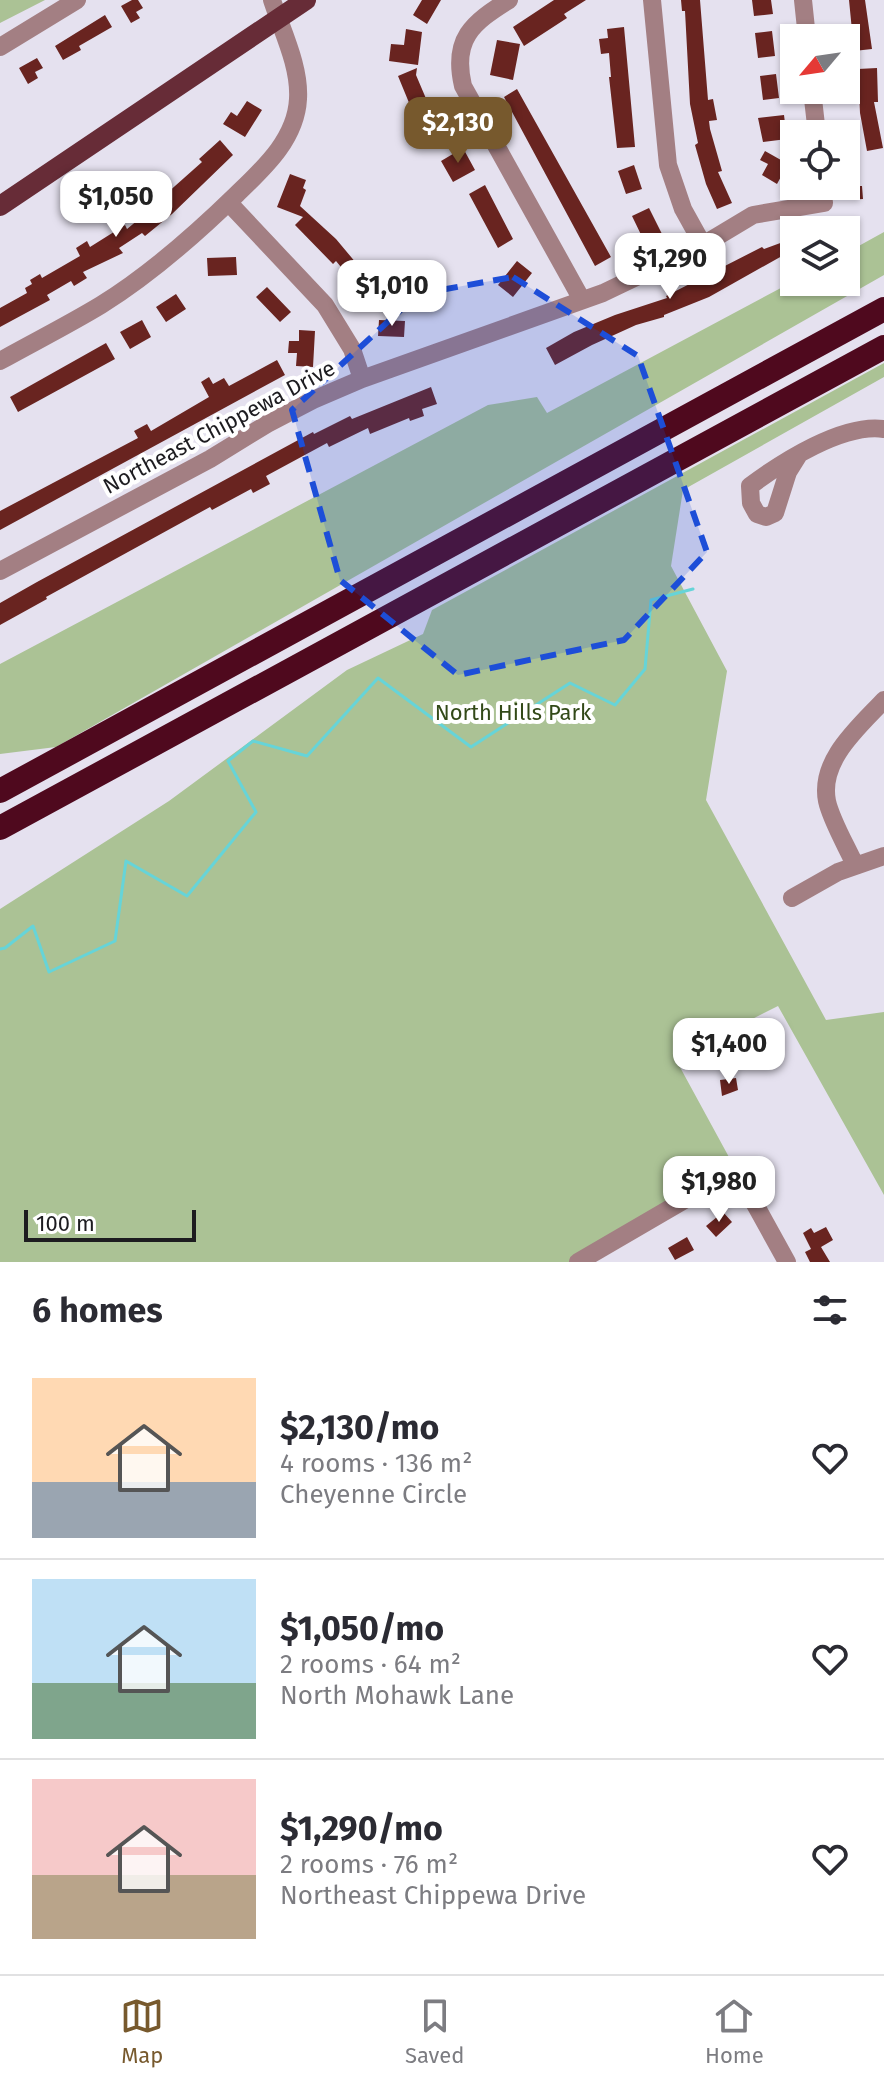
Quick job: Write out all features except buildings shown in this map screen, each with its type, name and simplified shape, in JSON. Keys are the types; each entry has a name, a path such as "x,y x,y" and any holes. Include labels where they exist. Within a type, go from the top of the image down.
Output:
{"highway":[{"path":"0,791 884,309"},
{"path":"0,828 884,347"}],"main road":[{"path":"0,206 275,9 306,0"}],"street":[{"path":"0,47 77,0"},
{"path":"509,0 474,23 463,42 460,71 463,86 582,300"},
{"path":"652,0 668,165 683,209 703,245"},
{"path":"803,0 806,24"},
{"path":"0,361 91,311 151,271 229,203 278,152 296,112 298,85 295,65 275,9"},
{"name":"Northeast Chippewa Drive","path":"0,571 210,459 267,424 362,379 582,300 703,245 753,215 803,200"},
{"path":"229,203 325,305 352,349 362,379"},
{"path":"798,456 835,438 869,427 884,429"},
{"path":"855,865 827,802 828,781 839,750 884,700"},
{"path":"792,898 838,872 884,856"},
{"path":"578,1262 736,1170 787,1262"}],"highlighted area":[{"path":"513,277 638,356 707,552 624,640 458,675 340,580 292,410 418,294"}],"green space":[{"path":"0,0 45,0 0,23"},
{"path":"884,232 884,275 860,289 860,245"},
{"path":"780,288 780,296 847,296 56,747 0,754 0,664 488,405 537,397 547,413"},
{"name":"North Hills Park","path":"884,363 884,377 683,490 671,566 727,671 706,800 826,1020 884,1012 884,1195 778,1006 675,1058 736,1170 575,1262 0,1262 0,909 169,801 347,670 423,634 432,610"}],"waterway":[{"path":"0,949 33,926 49,972 115,941 126,861 187,896 256,812 228,761 253,741 307,756 378,678 471,747 570,683 615,705 645,669 651,600 693,589"}]}
